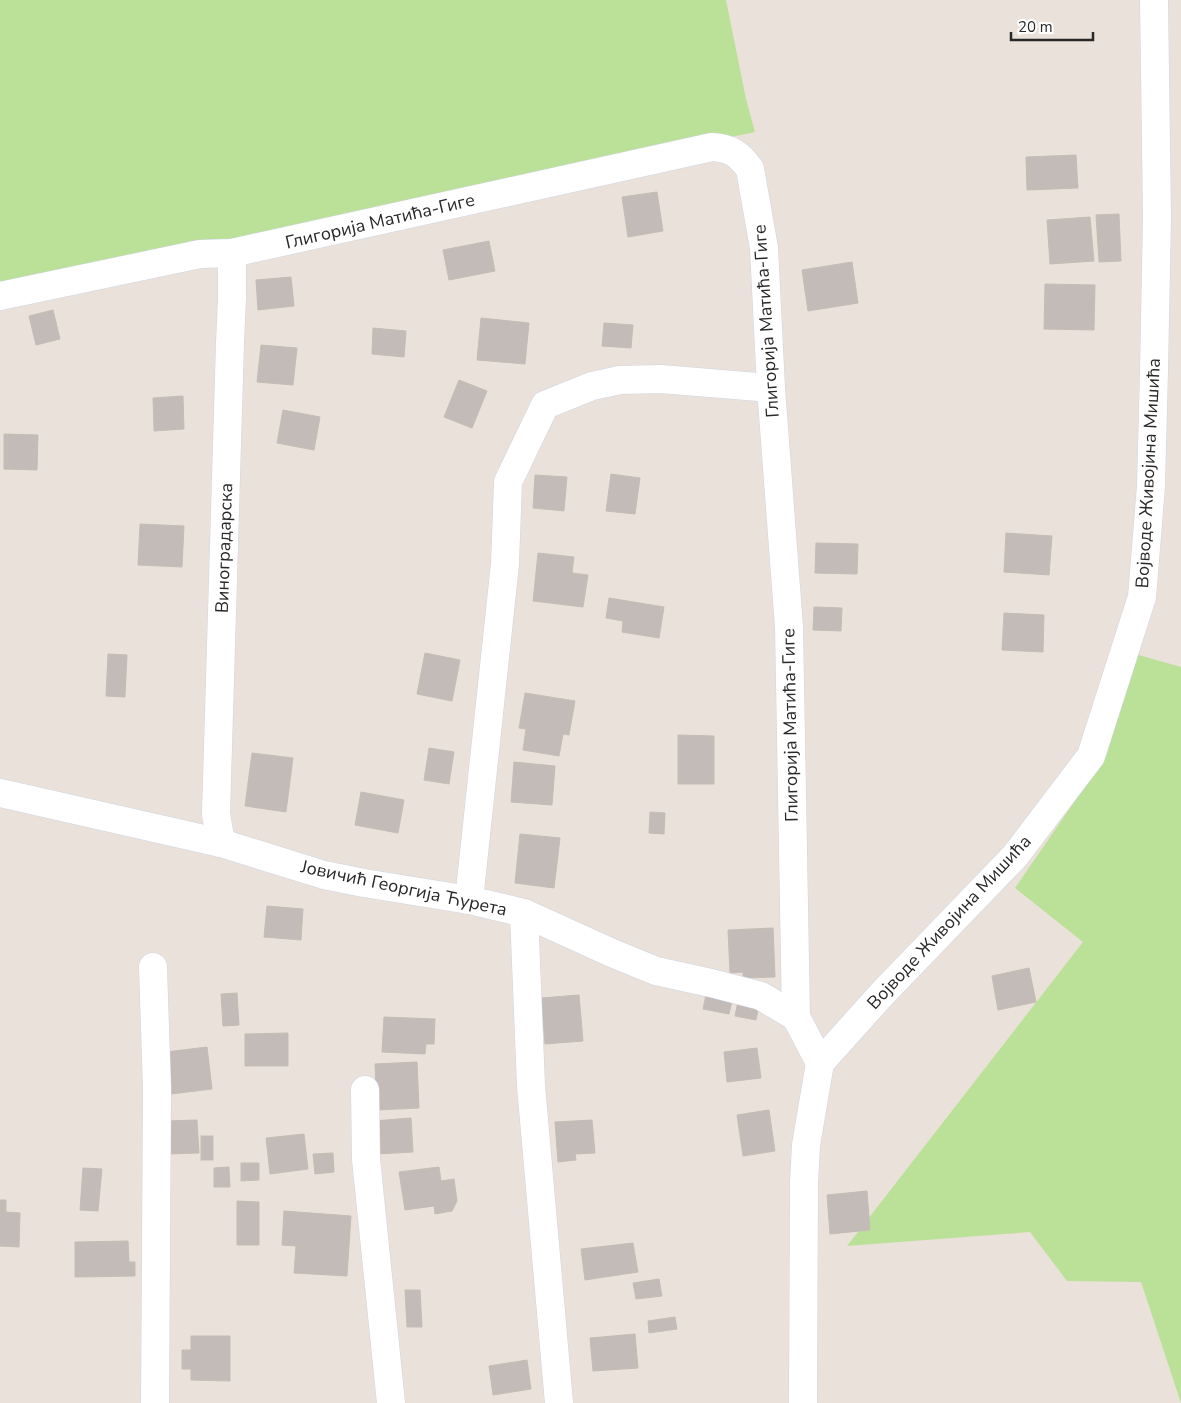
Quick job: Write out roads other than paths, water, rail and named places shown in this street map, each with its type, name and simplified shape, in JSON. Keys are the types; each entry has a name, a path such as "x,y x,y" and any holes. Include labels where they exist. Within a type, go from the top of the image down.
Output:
{"street":[{"name":"Војводе Живојина Мишића","path":"820,1062 881,995 1014,856 1091,756 1139,606 1142,596 1151,486 1154,390 1157,217 1154,0"},
{"name":"Глигорија Матића-Гиге","path":"0,296 200,254 232,253 712,147 724,148 735,152 744,160 750,169 764,248 771,388 789,627 796,1017 820,1062"},
{"name":"Виноградарска","path":"221,843 216,814 232,253"},
{"path":"469,900 505,564 508,482 545,405 592,386 620,380 661,379 771,388"},
{"name":"Јовичић Георгија Ћурета","path":"0,794 221,843 324,875 469,900 524,913 656,971 711,982 761,996 796,1017"},
{"path":"524,913 531,1086 559,1403"},
{"path":"153,967 157,1088 155,1403"},
{"path":"803,1403 804,1183 806,1145 820,1062"},
{"path":"365,1090 366,1159 391,1403"}]}
